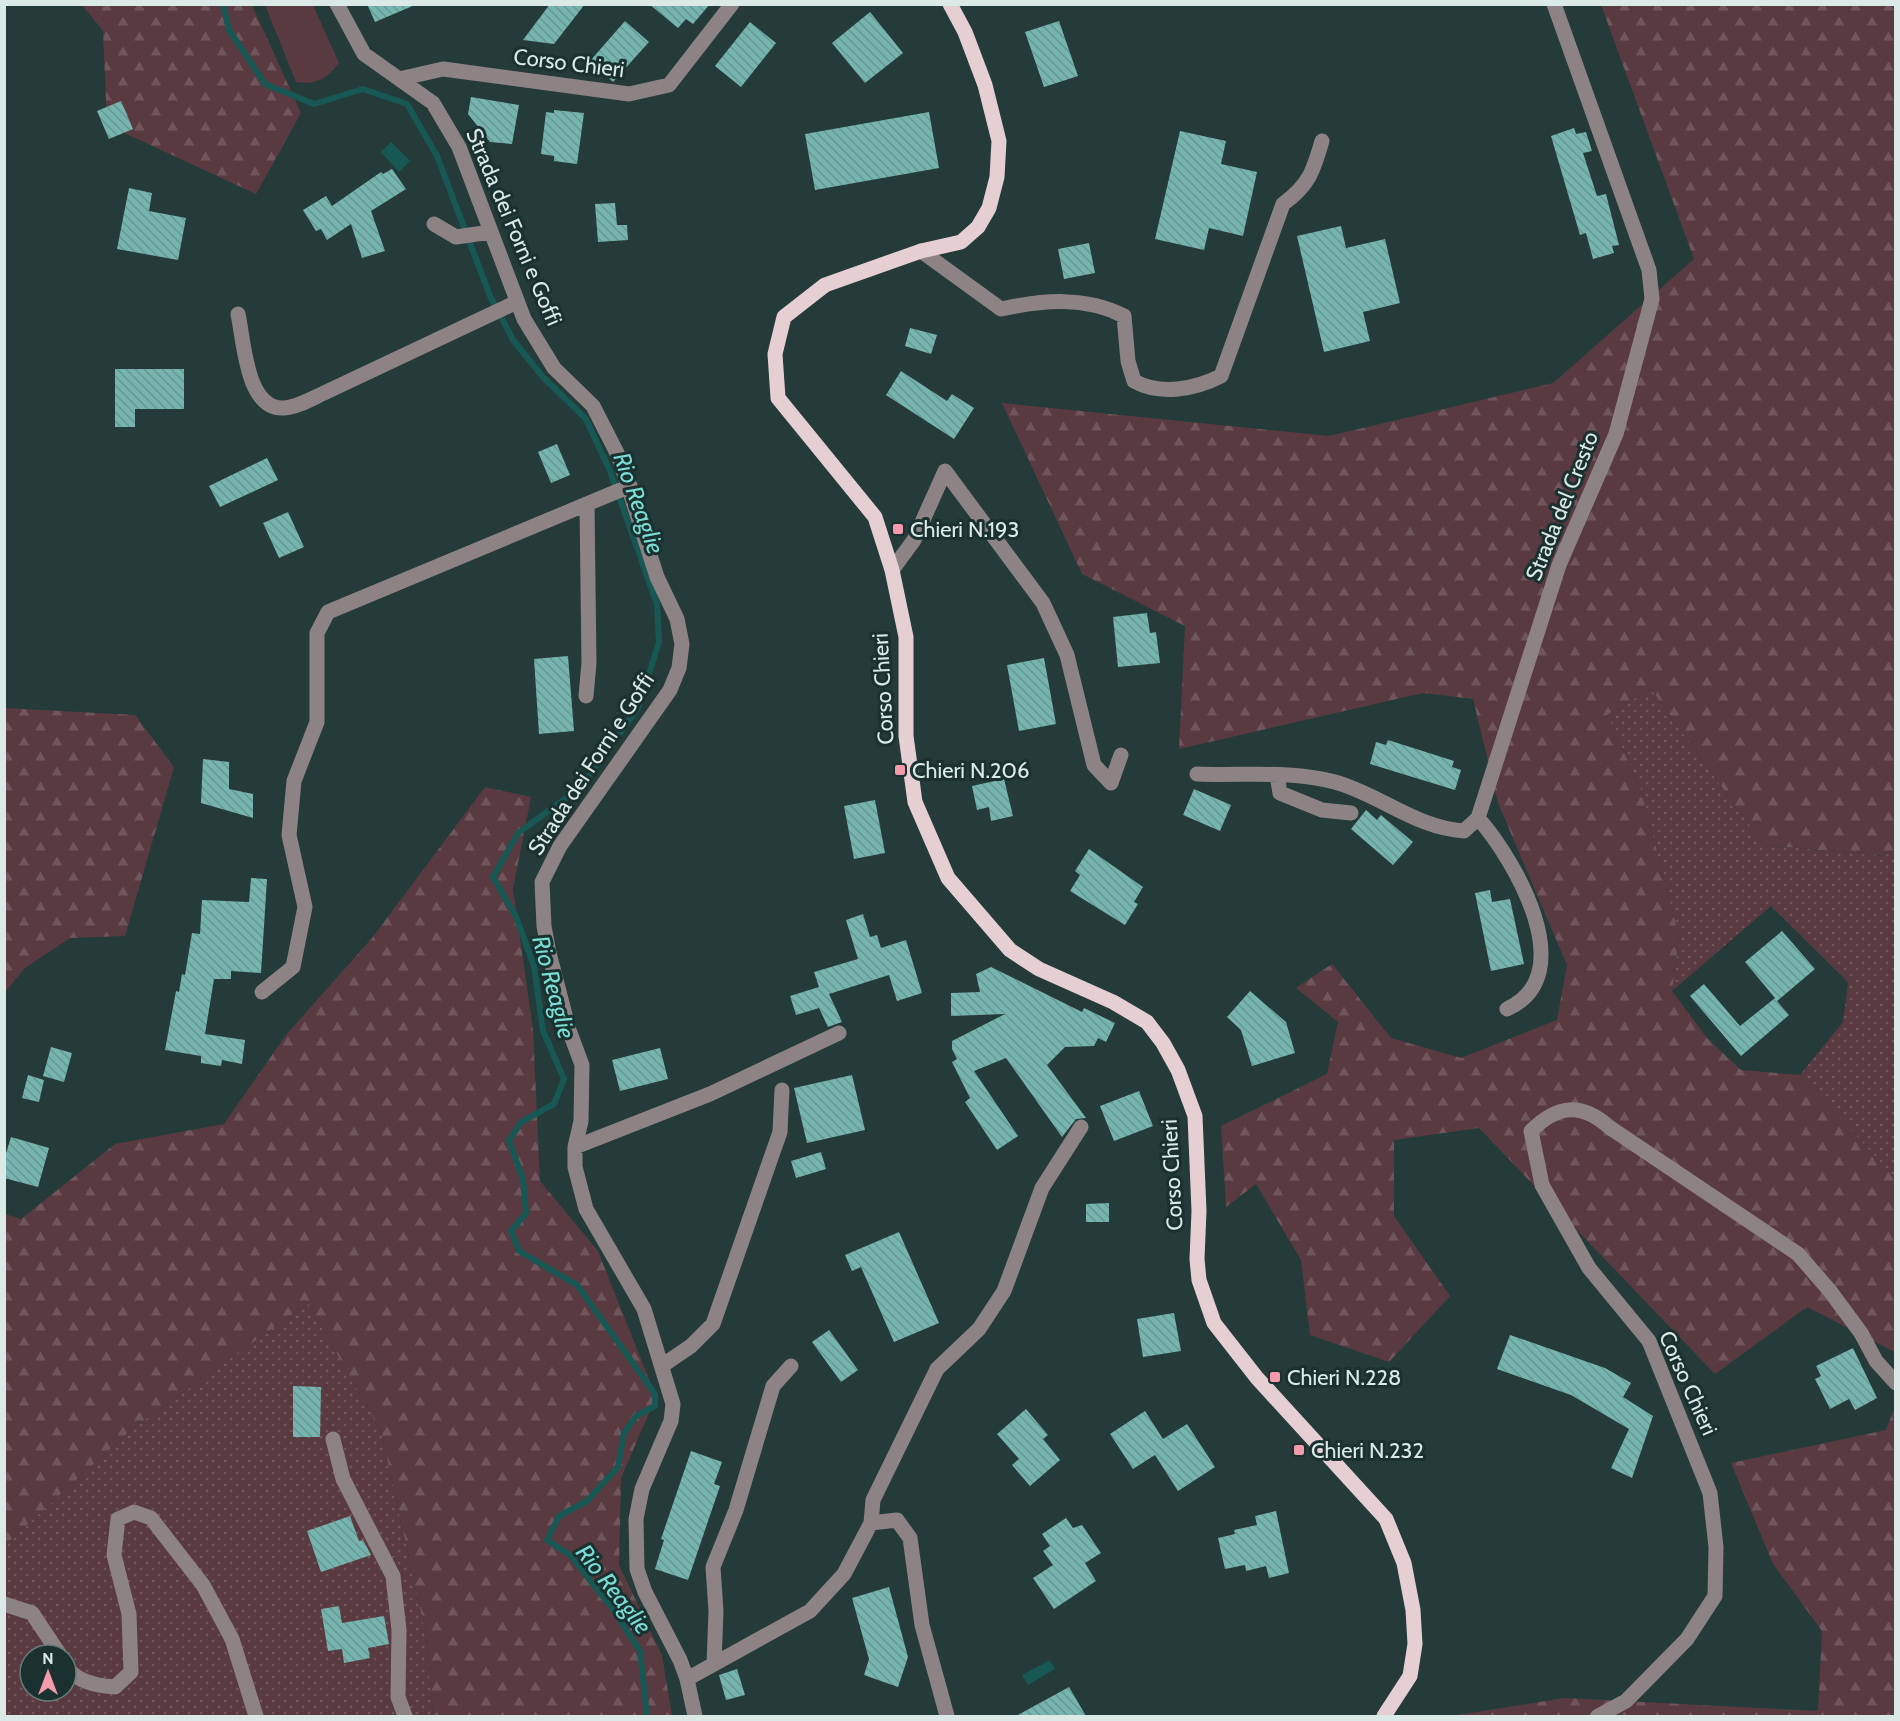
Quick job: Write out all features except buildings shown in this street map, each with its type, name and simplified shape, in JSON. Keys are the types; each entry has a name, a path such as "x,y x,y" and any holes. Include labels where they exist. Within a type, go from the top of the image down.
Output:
{"main road":[{"name":"Corso Chieri","path":"950,4 965,32 985,85 999,141 997,177 989,208 978,227 962,242 921,251 825,285 784,317 775,354 778,398 875,517 892,570 906,637 906,736 915,802 948,878 1010,950 1039,969 1113,1002 1147,1022 1163,1043 1178,1070 1195,1116 1199,1199 1197,1259 1199,1280 1214,1323 1257,1378 1386,1520 1404,1563 1413,1610 1415,1644 1410,1676 1384,1716"}],"street":[{"name":"Strada dei Forni e Goffi","path":"337,4 364,54 433,103 459,147 485,233 511,304 524,319 554,368 593,406 618,455 657,577 677,619 682,644 680,668 670,690 560,846 542,882 544,926 549,953 569,1030 582,1065 581,1121 575,1147 575,1167 586,1209 644,1309 663,1365 673,1404 671,1421 642,1489 636,1519 637,1569 645,1592 687,1679 695,1716"},
{"name":"Corso Chieri","path":"399,79 443,69 629,94 639,92 669,85 732,4"},
{"name":"Strada del Cresto","path":"1478,818 1559,565 1616,434 1652,299 1649,270 1554,4"},
{"path":"921,251 1001,309 1066,301 1104,306 1124,316 1128,361 1134,381 1146,388 1178,389 1202,386 1221,376 1283,204 1302,190 1312,174 1322,141"},
{"path":"434,224 456,237 485,233"},
{"path":"238,314 254,390 262,400 281,408 294,406 324,393 511,304"},
{"path":"892,570 914,540 945,471 1043,603 1067,655 1094,765 1111,783 1121,755"},
{"path":"262,992 293,967 305,907 289,835 294,781 317,722 317,633 328,612 628,487"},
{"path":"586,696 589,671 594,502"},
{"path":"1197,774 1277,776 1336,782 1426,824 1449,830 1464,831 1478,818 1497,839 1516,871 1542,940 1539,980 1523,1002 1507,1009"},
{"path":"1277,776 1280,793 1322,810 1351,813"},
{"path":"575,1147 710,1094 839,1033"},
{"path":"663,1365 691,1346 713,1324 780,1132 782,1090"},
{"name":"Corso Chieri","path":"1598,1716 1626,1701 1687,1639 1715,1596 1716,1547 1710,1493 1649,1341 1589,1268 1542,1185 1531,1131 1545,1117 1574,1109 1594,1113 1609,1127 1798,1254 1830,1291 1861,1333 1876,1361 1896,1383"},
{"path":"687,1679 810,1611 844,1574 871,1523 873,1500 937,1369 979,1329 1004,1291 1042,1188 1081,1127"},
{"path":"714,1664 716,1611 713,1567 736,1510 773,1386 790,1366"},
{"path":"333,1439 343,1479 393,1576 399,1630 398,1697 405,1716"},
{"path":"78,1677 96,1686 116,1687 131,1672 129,1614 114,1556 118,1519 134,1512 151,1518 203,1585 232,1639 256,1716"},
{"path":"871,1523 897,1520 910,1538 922,1625 947,1716"},
{"path":"4,1604 32,1613 52,1643"}],"green space":[{"path":"82,5 252,5 301,113 256,194 107,125 103,31"},
{"path":"265,5 313,5 339,63 330,73 315,82 296,82"},
{"path":"1601,5 1895,5 1895,849 1884,856 1764,845 1651,689 1607,715 1641,790 1679,936 1672,991 1707,1038 1741,1070 1800,1075 1895,1178 1895,1352 1807,1307 1715,1374 1479,1128 1394,1140 1394,1216 1450,1296 1389,1362 1310,1335 1301,1260 1256,1184 1226,1207 1221,1126 1327,1074 1338,1022 1296,988 1332,964 1391,1038 1461,1058 1557,1020 1567,965 1498,803 1473,699 1423,693 1179,749 1185,626 1082,574 1002,403 1329,436 1553,383 1694,259"},
{"path":"1651,689 1764,845 1884,856 1895,849 1895,1178 1800,1075 1843,1022 1848,982 1771,906 1672,991 1679,936 1641,790 1607,715"},
{"path":"5,708 135,715 174,767 125,936 70,938 25,968 5,992"},
{"path":"485,787 531,797 513,889 533,1030 540,1181 598,1251 656,1397 621,1478 619,1565 662,1655 672,1716 433,1716 426,1635 381,1431 308,1303 132,1429 5,1545 5,1214 21,1219 115,1144 224,1124 286,1035 372,938"},
{"path":"308,1303 381,1431 426,1635 433,1716 5,1716 5,1545 132,1429"},
{"path":"1895,1406 1895,1716 1452,1716 1564,1698 1818,1711 1822,1631 1773,1564 1731,1463 1886,1430"}],"water":[{"path":"391,142 410,161 399,172 381,152"},
{"path":"1050,1660 1055,1669 1028,1685 1022,1675"}],"waterway":[{"name":"Rio Reaglie","path":"223,4 229,30 265,84 314,104 363,89 407,104 437,156 490,296 513,340 543,377 586,419 610,471 657,604 659,642 638,708 580,788 518,833 493,877 516,917 534,966 543,1031 564,1079 554,1104 521,1122 509,1141 523,1179 526,1213 511,1231 519,1251 577,1285 655,1394 655,1406 636,1416 624,1433 618,1467 587,1501 559,1516 547,1540 570,1555 612,1608 640,1651 647,1716"}],"place":[{"name":"Chieri N.193","path":"898,529"},
{"name":"Chieri N.206","path":"900,770"},
{"name":"Chieri N.228","path":"1275,1377"},
{"name":"Chieri N.232","path":"1299,1450"}]}
